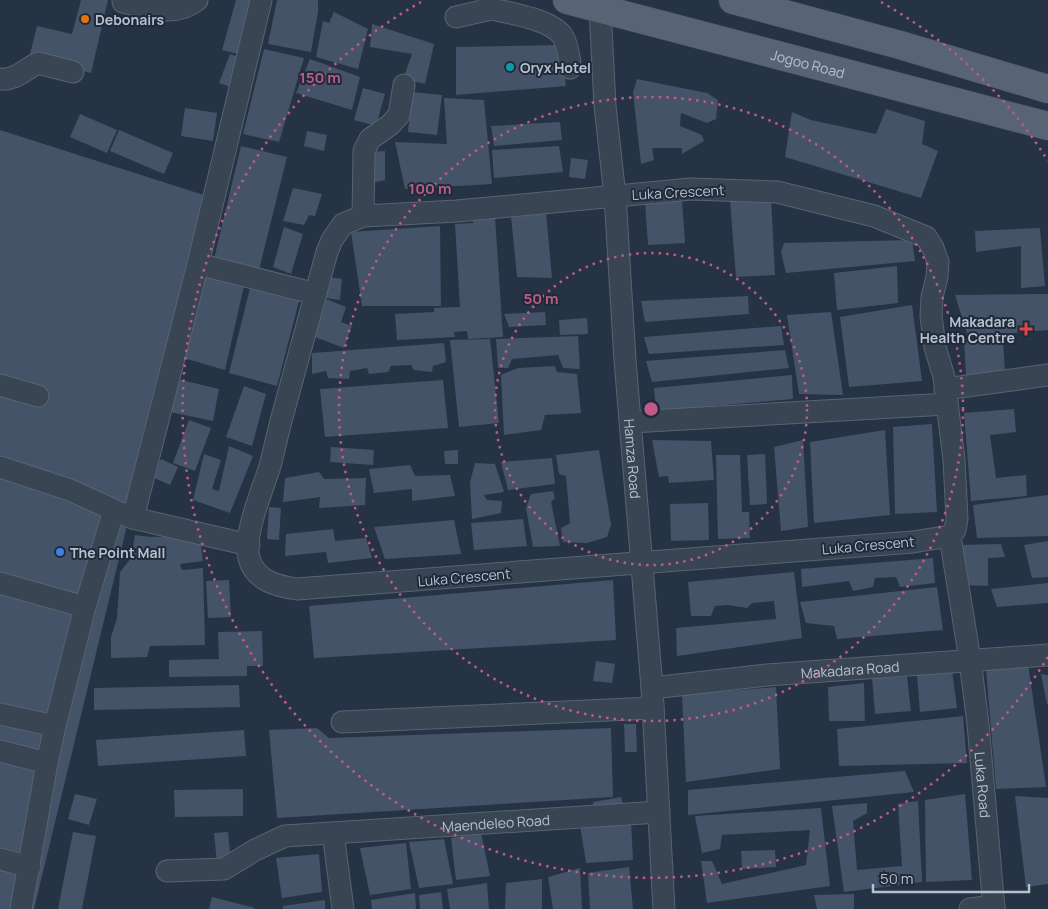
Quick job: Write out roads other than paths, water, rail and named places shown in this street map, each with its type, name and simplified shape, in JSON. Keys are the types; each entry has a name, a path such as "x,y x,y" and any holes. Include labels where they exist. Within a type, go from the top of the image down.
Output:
{"main road":[{"name":"Jogoo Road","path":"566,0 1048,126"},
{"path":"733,0 900,45 1048,89"},
{"path":"801,62 812,21"}],"street":[{"path":"123,2 171,11 190,6 197,0"},
{"path":"22,909 47,763 86,607 124,514 198,264 261,0"},
{"path":"456,17 490,5 544,23 562,34 570,56 570,68"},
{"name":"Hamza Road","path":"600,9 604,106 615,196 625,360 653,698 664,909"},
{"path":"0,79 16,78 25,69 38,63 73,72"},
{"path":"363,216 364,151 370,140 399,115 404,85"},
{"name":"Luka Crescent","path":"691,189 777,192 874,216 926,237 933,248 938,262 932,296 931,316 935,347 941,364 954,460 957,519 955,530 950,536 912,542 642,561 297,589 265,581 255,569 250,558 249,545 252,523 332,240 343,224 363,216 457,211 615,196 691,189"},
{"path":"198,264 316,294"},
{"path":"631,422 946,396 1048,375"},
{"path":"0,385 38,396"},
{"path":"0,467 70,490 124,514 249,545"},
{"name":"Luka Road","path":"950,536 970,660 978,724 994,908"},
{"path":"0,583 86,607"},
{"name":"Makadara Road","path":"342,722 653,698 767,675 1048,655"},
{"path":"0,714 55,726"},
{"path":"0,751 47,763"},
{"name":"Maendeleo Road","path":"167,871 224,869 285,836 659,812"},
{"path":"333,833 343,909"},
{"path":"0,858 30,867"},
{"path":"970,909 994,908"}],"place":[{"name":"Debonairs","path":"85,19"},
{"name":"Oryx Hotel","path":"510,67"},
{"name":"Makadara Health Centre","path":"1026,329"},
{"name":"The Point Mall","path":"60,552"}]}
